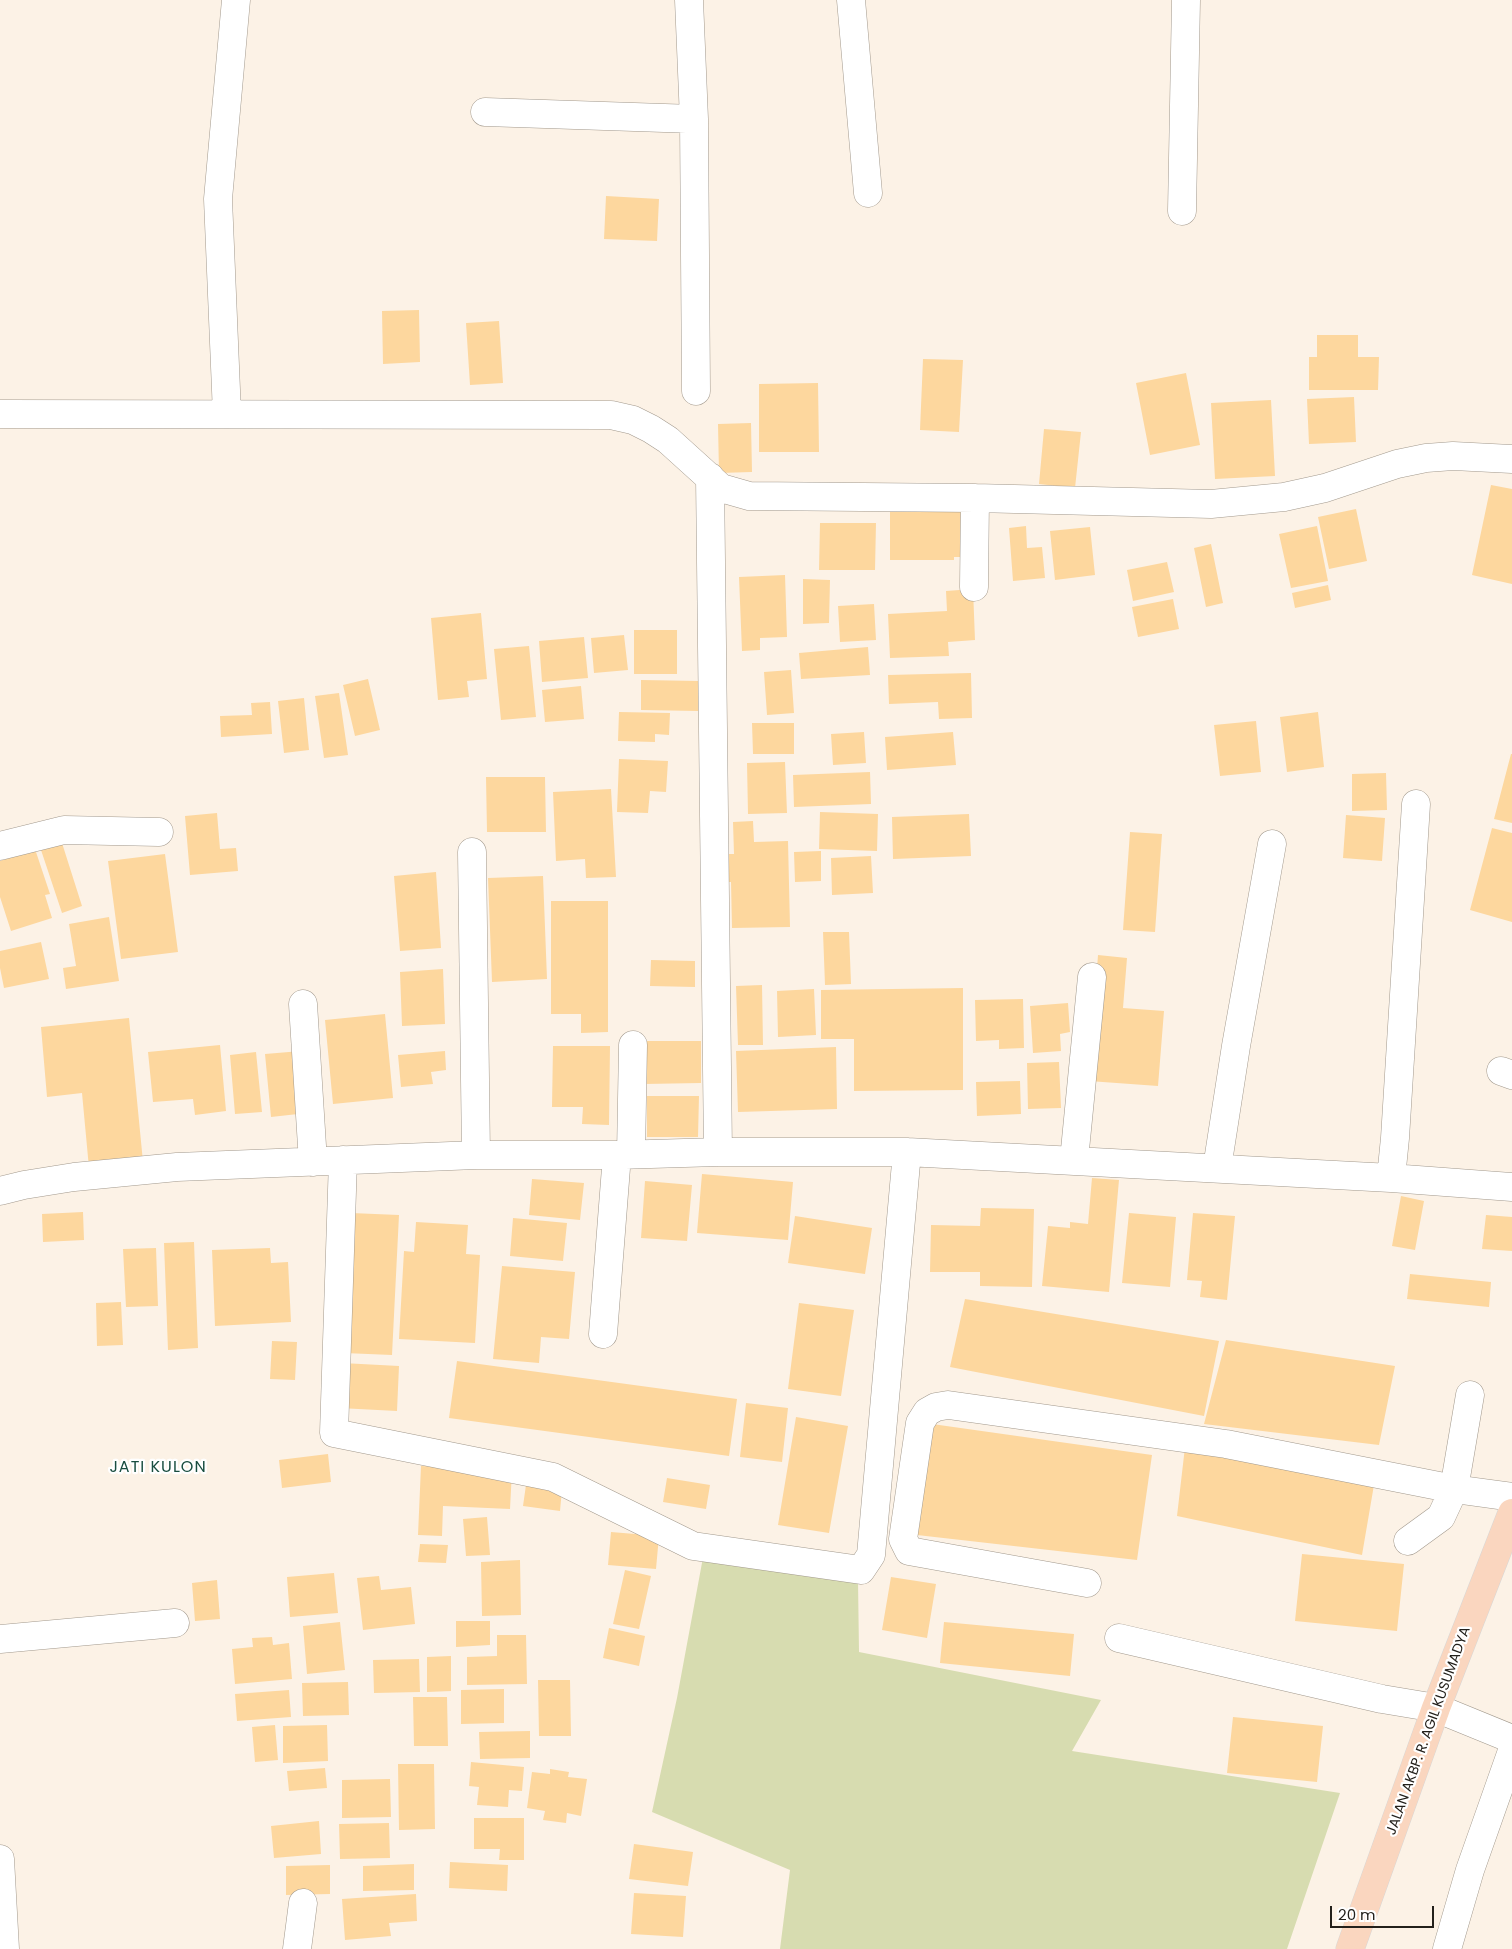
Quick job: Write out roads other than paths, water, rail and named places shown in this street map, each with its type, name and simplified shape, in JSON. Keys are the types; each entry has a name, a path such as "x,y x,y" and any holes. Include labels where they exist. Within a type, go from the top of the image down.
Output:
{"main road":[{"name":"JALAN AKBP. R. AGIL KUSUMADYA","path":"1350,1949 1436,1708 1512,1513"}],"street":[{"path":"227,414 218,199 236,0"},
{"path":"689,0 694,118 696,391"},
{"path":"851,0 868,193"},
{"path":"1182,211 1186,0"},
{"path":"485,112 694,118"},
{"path":"0,414 610,415 633,420 651,429 668,440 716,482 749,496 975,498 1211,504 1284,497 1325,488 1397,464 1426,458 1453,456 1512,459"},
{"path":"716,482 718,1152"},
{"path":"974,587 975,498"},
{"path":"1391,1178 1416,804"},
{"path":"0,846 64,830 159,832"},
{"path":"1219,1158 1272,844"},
{"path":"472,852 476,1155"},
{"path":"1074,1160 1092,977"},
{"path":"303,1004 314,1162"},
{"path":"603,1334 624,1155 633,1045"},
{"path":"0,1191 32,1183 177,1167 476,1155 624,1155 718,1152 907,1152 1074,1160 1219,1158 1391,1178 1512,1187"},
{"path":"343,1160 334,1433 553,1477 693,1546 861,1570 871,1554 907,1152"},
{"path":"1408,1541 1440,1517 1454,1489 1470,1395"},
{"path":"1087,1582 909,1551 904,1539 920,1423 927,1412 936,1407 948,1405 1226,1444 1454,1489 1512,1497"},
{"path":"0,1639 175,1623"},
{"path":"1119,1638 1382,1699 1436,1708 1512,1739"},
{"path":"1447,1949 1470,1870 1512,1751"},
{"path":"0,1859 5,1949"},
{"path":"298,1949 303,1903"}],"district":[{"name":"JATI KULON","path":"158,1468"}]}
